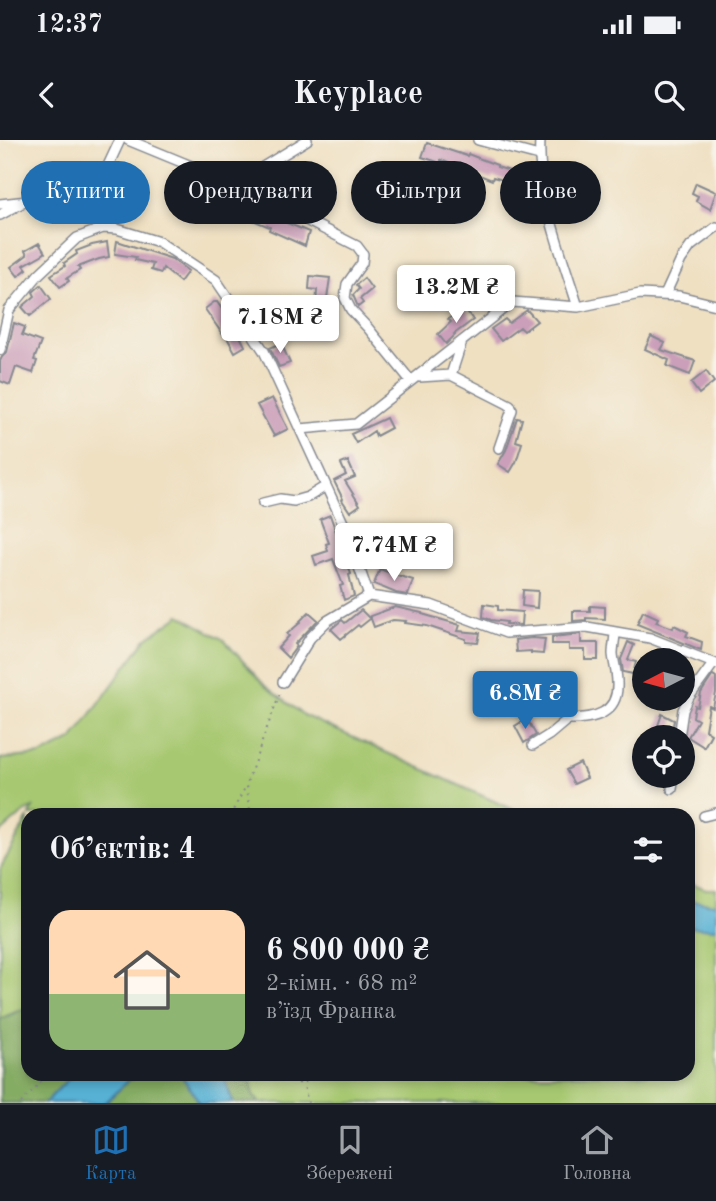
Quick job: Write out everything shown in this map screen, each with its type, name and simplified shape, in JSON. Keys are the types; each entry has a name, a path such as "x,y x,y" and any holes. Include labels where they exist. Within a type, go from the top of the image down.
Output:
{"street":[{"path":"110,161 120,140"},
{"path":"128,140 179,161"},
{"path":"273,161 307,140"},
{"path":"478,140 539,156"},
{"path":"540,140 540,166 550,212 578,307"},
{"path":"0,204 21,202"},
{"path":"0,215 21,204"},
{"path":"101,224 103,228"},
{"path":"314,224 357,246 363,254 362,264 347,284 345,298 351,310 414,379"},
{"path":"665,295 681,260 691,246 716,227"},
{"path":"0,350 4,312 77,238 103,228 117,229 159,242 216,280 264,351 345,527 369,596"},
{"path":"299,429 356,424 512,302 578,307 640,294 679,296 716,305"},
{"path":"451,375 462,341"},
{"path":"414,379 451,375 510,405 512,410 499,448"},
{"path":"263,503 309,497 326,486"},
{"path":"283,682 310,638 327,621 369,596 431,605 506,634 587,627 650,638 714,664 686,703 681,725"},
{"path":"533,745 568,719 586,719 605,713 615,702 618,685 613,655 615,632"},
{"path":"704,816 716,813"}],"path":[{"path":"234,808 246,785 283,682"},
{"path":"246,785 250,808"},
{"path":"21,1103 41,1081"},
{"path":"296,1081 303,1086"},
{"path":"304,1081 308,1103"}],"green space":[{"path":"180,615 224,640 265,686 305,716 509,808 21,808 21,815 0,833 0,759 41,755 72,740 146,639"},
{"path":"21,831 21,1010 0,1019 0,869"},
{"path":"695,885 716,889 716,1103 261,1103 253,1096 251,1081 695,1081"},
{"path":"21,1010 21,1081 66,1081 45,1103 0,1103 0,1019"},
{"path":"128,1081 185,1081 200,1103 105,1103"},
{"path":"225,1081 251,1081 253,1096 261,1103 233,1103"}],"water":[{"path":"695,901 716,904 716,929 695,928"},
{"path":"66,1081 128,1081 105,1103 45,1103"},
{"path":"185,1081 225,1081 233,1103 200,1103"}],"building":[{"path":"427,143 467,156 468,154 497,165 500,168 500,179 486,178 486,161 435,161 422,157"},
{"path":"696,183 716,192 710,209 696,201 698,196 692,193"},
{"path":"262,224 289,224 309,232 305,246 269,230 270,227"},
{"path":"117,241 172,259 188,271 180,282 163,268 161,273 151,270 153,264 135,260 136,257 115,254"},
{"path":"107,242 109,257 78,267 80,270 67,278 69,281 60,287 51,275 65,266 64,263 77,254 76,251"},
{"path":"39,243 45,253 24,265 27,269 18,276 11,267 27,255 25,251"},
{"path":"310,276 330,278 327,298 332,298 331,310 316,309 317,290 309,289"},
{"path":"364,278 372,289 360,299 363,303 358,307 353,295 359,289 356,285"},
{"path":"41,285 51,299 30,316 22,307 35,296 33,292"},
{"path":"217,302 237,330 245,346 235,352 205,309"},
{"path":"464,307 473,320 454,334 446,344 438,334 451,322 448,319"},
{"path":"527,310 537,321 524,331 520,327 501,341 491,329 505,319 509,323"},
{"path":"14,323 25,327 22,335 41,342 34,360 37,361 33,373 16,367 10,385 0,381 0,361 7,352"},
{"path":"651,336 665,343 661,350 695,361 690,375 667,366 669,360 645,349"},
{"path":"281,343 290,363 279,367 270,348"},
{"path":"706,371 714,382 699,394 691,383"},
{"path":"272,398 288,429 274,436 257,405"},
{"path":"386,418 391,428 376,436 374,431 356,443 351,434"},
{"path":"517,418 522,419 516,441 522,443 510,472 498,464"},
{"path":"348,461 355,477 345,481 360,505 350,512 334,481 346,475 341,464"},
{"path":"330,515 351,574 349,575 354,596 344,600 340,586 343,585 333,559 316,565 313,556 328,551 326,544 329,543 320,519"},
{"path":"380,569 413,580 408,595 374,584"},
{"path":"523,590 538,591 537,608 522,606"},
{"path":"484,604 498,606 498,610 522,612 521,625 506,624 507,622 483,617"},
{"path":"590,606 605,607 605,619 586,618 573,621 573,611 590,611"},
{"path":"395,607 460,625 458,631 480,633 478,643 466,642 466,639 427,626 405,623 406,621 393,620 374,627 370,616"},
{"path":"361,610 370,619 360,627 358,625 341,639 331,629 342,620 345,623"},
{"path":"643,611 658,618 656,622 673,628 674,625 688,632 686,636 702,642 701,650 637,624"},
{"path":"309,612 318,620 295,644 297,646 288,658 278,648 289,636 287,634"},
{"path":"581,634 581,643 598,643 598,660 585,660 585,650 569,650 569,644 552,644 552,637"},
{"path":"545,639 543,654 531,651 516,652 515,640"},
{"path":"628,642 634,645 628,660 632,661 632,674 623,672 621,659"},
{"path":"713,675 716,677 713,708 709,706 705,730 711,734 704,747 695,741 695,725 698,720 693,717 701,693"},
{"path":"662,714 674,720 673,725 658,725"},
{"path":"527,719 536,735 524,743 515,726"},
{"path":"580,763 587,778 574,784 566,770"}]}
